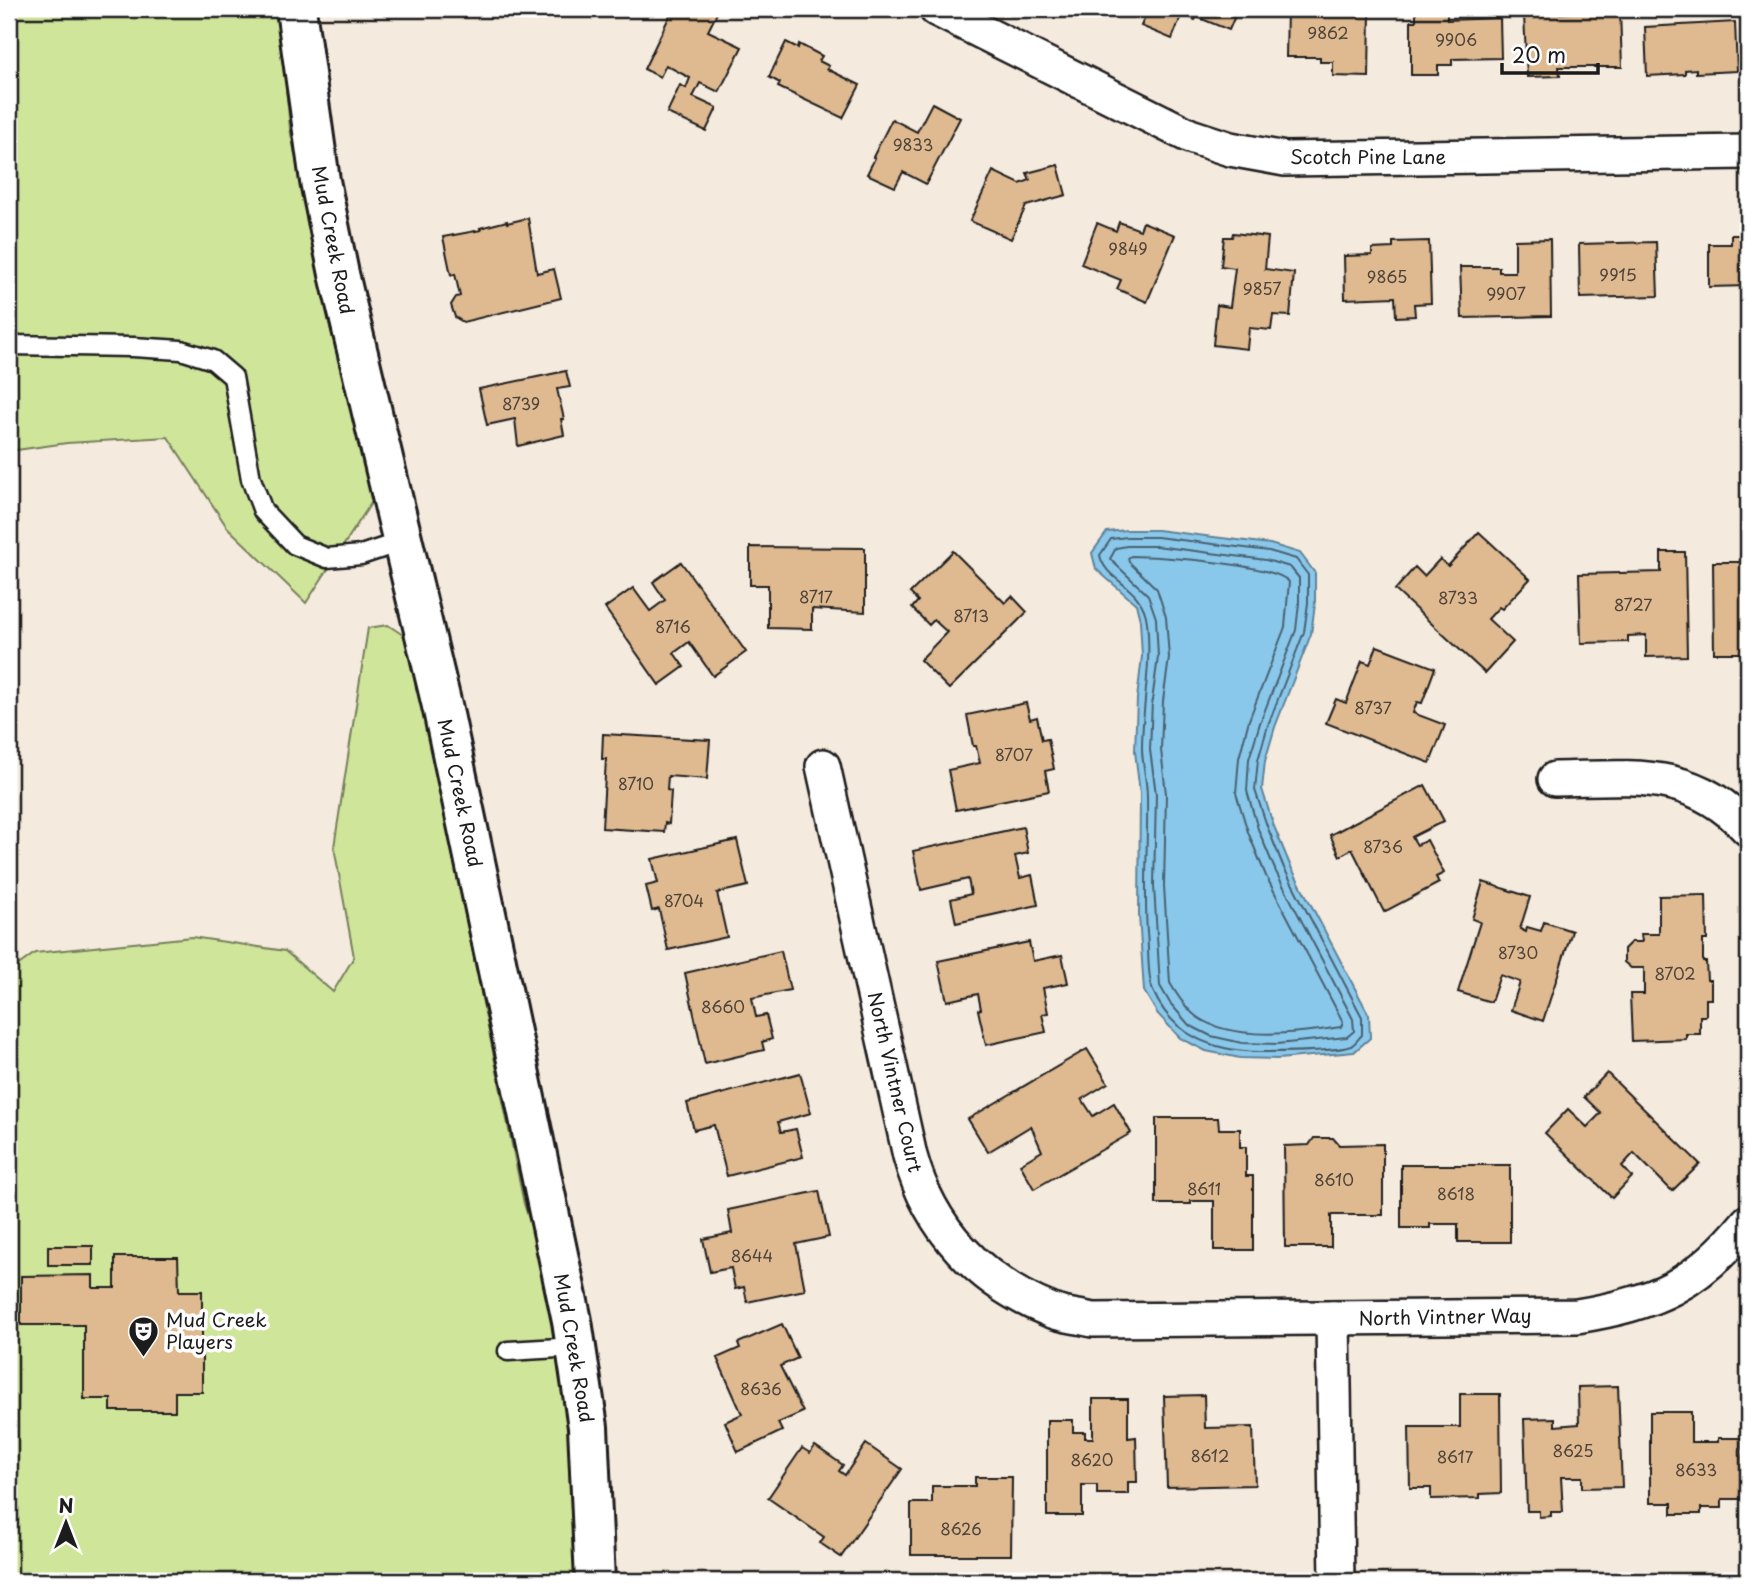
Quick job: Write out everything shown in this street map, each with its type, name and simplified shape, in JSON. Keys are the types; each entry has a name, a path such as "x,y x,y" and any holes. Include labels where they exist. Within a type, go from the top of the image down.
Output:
{"street":[{"name":"Mud Creek Road","path":"296,9 308,104 331,236 446,724 576,1347 588,1427 595,1581"},
{"name":"Scotch Pine Lane","path":"936,9 1190,136 1230,149 1285,159 1748,152"},
{"name":"North Vintner Court","path":"823,766 912,1164 931,1210 944,1232 967,1259 1017,1295 1049,1310 1092,1320 1333,1318"},
{"path":"1555,779 1646,777 1668,780 1702,792 1735,814 1748,829"},
{"name":"North Vintner Way","path":"1336,1581 1333,1318 1577,1316 1617,1309 1655,1298 1707,1267 1748,1222"}],"lane":[{"path":"9,345 169,349 213,360 233,377 251,479 263,511 295,545 327,558 360,555 403,541"},
{"path":"508,1351 576,1347"}],"green space":[{"path":"9,9 279,9 290,129 330,326 373,500 306,603 227,527 168,437 67,443 9,451"},
{"path":"388,625 409,639 524,1204 549,1296 558,1343 569,1438 577,1581 9,1581 9,972 35,953 192,937 285,951 333,992 354,957 334,847 368,628"}],"water":[{"path":"1157,530 1270,544 1300,553 1315,573 1311,634 1275,727 1265,761 1262,789 1290,865 1369,1015 1370,1038 1354,1052 1278,1059 1240,1058 1206,1051 1180,1038 1157,1013 1144,991 1139,915 1140,794 1135,751 1142,656 1140,620 1136,604 1096,569 1092,553 1107,532"}],"building":[{"path":"673,9 719,9 708,31 742,47 719,92 700,83 693,97 717,108 706,131 667,113 680,85 686,88 690,78 666,65 660,77 644,69"},
{"path":"1148,9 1238,9 1229,30 1182,14 1172,39 1141,26"},
{"path":"1287,9 1370,9 1369,77 1333,76 1333,62 1320,62 1320,57 1286,57"},
{"path":"1416,9 1447,9 1447,20 1500,18 1501,58 1452,59 1452,65 1438,65 1438,75 1411,75 1411,21 1416,21"},
{"path":"1620,11 1622,67 1559,67 1560,76 1527,77 1524,15"},
{"path":"1735,22 1737,71 1696,73 1696,69 1685,70 1685,74 1647,76 1645,27"},
{"path":"786,42 798,48 799,44 822,56 819,61 829,66 827,69 860,85 843,118 778,87 780,83 769,77"},
{"path":"932,103 960,118 926,184 903,172 895,187 867,174 892,119 917,132"},
{"path":"1058,165 1066,195 1026,206 1011,239 970,221 993,171 1020,184 1030,180 1027,173"},
{"path":"528,218 537,273 554,269 561,298 463,322 455,317 451,305 456,297 460,296 455,274 451,275 443,237"},
{"path":"1119,222 1140,230 1143,222 1175,235 1147,302 1117,289 1121,280 1081,264 1097,223 1116,231"},
{"path":"1233,233 1268,237 1265,269 1294,273 1290,316 1273,315 1271,330 1249,328 1247,349 1213,345 1217,305 1230,307 1235,268 1221,266 1224,237 1232,237"},
{"path":"1731,235 1748,235 1748,286 1709,287 1709,244 1731,244"},
{"path":"1550,239 1551,316 1462,318 1460,267 1499,267 1499,272 1515,272 1515,240"},
{"path":"1429,241 1431,303 1414,304 1415,316 1396,317 1395,297 1345,299 1344,256 1372,255 1372,249 1393,248 1393,242"},
{"path":"1656,242 1658,296 1580,298 1579,244"},
{"path":"566,371 570,387 557,389 564,419 561,419 564,435 518,446 515,419 487,425 479,389"},
{"path":"1479,532 1530,579 1502,609 1499,607 1488,619 1513,642 1485,673 1395,590 1415,567 1424,576 1440,559 1448,566"},
{"path":"750,547 865,548 865,612 812,609 812,629 768,628 768,585 750,585"},
{"path":"953,551 1005,603 1012,596 1027,612 949,689 920,660 947,632 934,620 929,625 912,608 918,601 910,593"},
{"path":"1661,552 1685,552 1687,656 1646,657 1646,635 1628,636 1628,642 1581,643 1579,574 1661,572"},
{"path":"681,562 746,652 713,676 689,642 674,653 684,667 659,685 605,608 633,588 650,611 665,600 653,582"},
{"path":"1713,562 1743,562 1743,567 1748,567 1748,653 1714,653"},
{"path":"1377,646 1435,668 1422,703 1417,702 1413,713 1445,725 1430,763 1326,723 1336,699 1346,703 1362,661 1370,664"},
{"path":"1026,703 1030,719 1037,717 1042,740 1048,739 1054,769 1045,771 1049,791 956,810 948,770 980,763 976,746 973,746 967,715"},
{"path":"603,734 710,740 707,779 668,776 667,790 671,791 669,824 665,823 664,832 602,828 606,759 602,759"},
{"path":"1425,785 1444,821 1412,837 1417,845 1427,840 1444,873 1436,877 1439,883 1384,912 1352,849 1340,856 1330,835"},
{"path":"1023,827 1028,853 1015,856 1020,878 1032,875 1038,905 956,923 951,899 971,894 968,879 921,890 913,851"},
{"path":"737,840 748,886 717,893 727,937 668,950 659,909 652,911 646,886 658,883 652,859"},
{"path":"1483,882 1530,897 1520,929 1526,932 1527,927 1541,931 1544,922 1572,931 1543,1021 1511,1010 1520,982 1500,975 1491,1002 1458,992 1480,922 1472,919"},
{"path":"1706,895 1707,940 1703,940 1703,962 1706,962 1707,980 1711,980 1711,999 1706,999 1706,1016 1700,1016 1700,1034 1686,1034 1686,1039 1632,1041 1630,994 1644,994 1644,968 1631,968 1624,962 1624,949 1631,942 1642,942 1641,934 1659,934 1659,896"},
{"path":"1029,942 1033,961 1062,955 1068,983 1043,988 1048,1013 1042,1014 1046,1032 986,1045 978,1010 981,1009 978,994 947,1001 938,961"},
{"path":"781,951 790,990 752,998 756,1017 766,1015 772,1039 762,1042 764,1050 705,1064 685,973"},
{"path":"1087,1049 1108,1083 1082,1099 1093,1116 1114,1103 1131,1133 1034,1189 1020,1164 1042,1151 1031,1126 988,1152 968,1119"},
{"path":"800,1073 811,1113 778,1122 781,1132 796,1129 803,1157 727,1176 714,1125 694,1130 687,1103"},
{"path":"1607,1073 1700,1164 1672,1191 1634,1153 1622,1166 1632,1177 1612,1198 1545,1133 1568,1109 1587,1127 1601,1113 1584,1097"},
{"path":"1156,1118 1218,1118 1219,1129 1240,1129 1240,1147 1246,1147 1246,1176 1253,1176 1253,1250 1214,1250 1214,1201 1156,1204"},
{"path":"1314,1138 1333,1138 1339,1145 1383,1144 1383,1215 1331,1215 1331,1247 1285,1247 1284,1146 1309,1145"},
{"path":"1401,1165 1510,1165 1510,1242 1458,1242 1458,1224 1401,1228"},
{"path":"819,1191 829,1237 796,1244 805,1290 747,1302 744,1287 735,1289 731,1268 710,1272 703,1239 732,1233 728,1210"},
{"path":"48,1246 93,1246 93,1265 48,1265"},
{"name":"Mud Creek Players","path":"115,1257 178,1257 179,1291 202,1291 202,1392 175,1392 175,1411 111,1411 111,1399 84,1399 84,1325 21,1325 21,1276 93,1275 93,1288 115,1288"},
{"path":"782,1324 798,1358 780,1366 803,1412 778,1423 782,1431 738,1452 725,1422 742,1414 717,1358 740,1348 738,1343"},
{"path":"1618,1386 1622,1487 1582,1488 1582,1477 1561,1477 1563,1512 1551,1512 1551,1516 1539,1517 1539,1511 1527,1511 1524,1419 1555,1418 1555,1426 1579,1424 1578,1387"},
{"path":"1460,1394 1500,1394 1501,1493 1480,1494 1480,1498 1431,1499 1431,1488 1410,1488 1409,1427 1460,1427"},
{"path":"1204,1395 1205,1428 1253,1427 1255,1485 1167,1487 1164,1396"},
{"path":"1093,1399 1128,1399 1128,1438 1136,1437 1137,1482 1128,1482 1128,1494 1097,1494 1097,1485 1082,1485 1082,1516 1047,1516 1047,1420 1073,1420 1073,1432 1085,1432 1085,1438 1093,1438"},
{"path":"1650,1412 1691,1412 1691,1442 1718,1442 1718,1438 1742,1438 1742,1499 1722,1499 1722,1508 1701,1508 1701,1514 1672,1514 1672,1503 1650,1503"},
{"path":"866,1444 902,1469 841,1557 820,1543 824,1537 768,1498 802,1448 810,1453 815,1446 843,1465 839,1471 845,1475"},
{"path":"975,1477 1012,1477 1011,1555 911,1555 911,1503 932,1503 932,1486 975,1486"}],"place":[{"name":"Mud Creek Players","path":"143,1358"}]}
